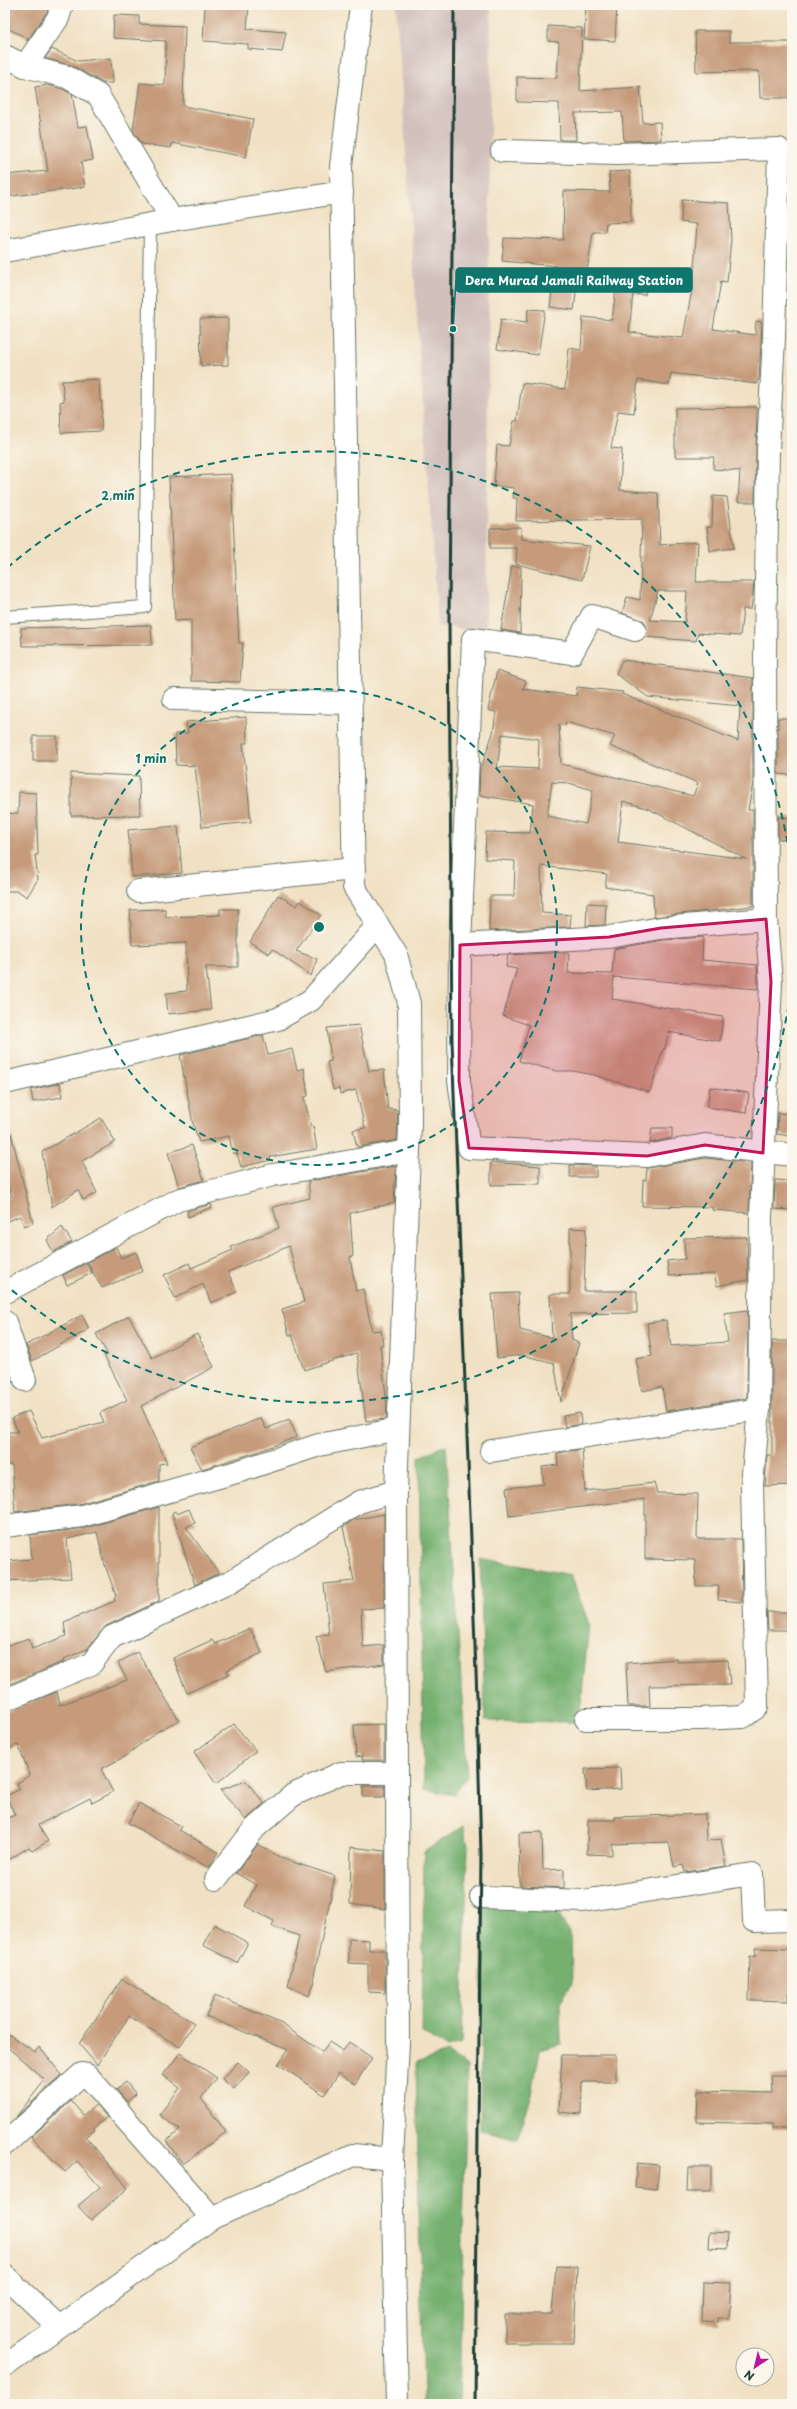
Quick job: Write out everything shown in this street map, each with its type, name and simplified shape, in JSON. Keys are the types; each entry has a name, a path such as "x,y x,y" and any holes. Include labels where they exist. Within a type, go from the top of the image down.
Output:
{"street":[{"path":"25,66 58,18 62,5"},
{"path":"361,5 341,166 354,887 396,954 409,1003 410,1124 396,1491 398,2044 392,2159 397,2404"},
{"path":"5,56 25,66 67,77 98,95 172,220"},
{"path":"502,151 617,154 779,149 774,338 768,449 765,652 766,919 771,982 763,1153 758,1409 752,1484 757,1707 743,1717 586,1719"},
{"path":"5,251 172,220 342,192"},
{"path":"635,630 592,616 572,653 473,639 460,945 459,1081 469,1148 648,1156 705,1145 763,1153 792,1155"},
{"path":"174,699 350,703"},
{"path":"138,891 354,869"},
{"path":"460,945 609,937 661,928 766,919"},
{"path":"5,1083 278,1019 311,1000 378,925"},
{"path":"5,1292 178,1200 273,1175 408,1151"},
{"path":"5,1322 25,1380"},
{"path":"491,1450 758,1409"},
{"path":"5,1526 82,1516 240,1471 319,1445 398,1429"},
{"path":"5,1700 90,1664 112,1637 230,1582 359,1502 396,1491"},
{"path":"216,1879 255,1828 293,1795 341,1773 397,1773"},
{"path":"481,1897 583,1901 752,1874 754,1921 792,1920"},
{"path":"5,2144 82,2074 87,2075 212,2218"},
{"path":"5,2366 212,2218 353,2155 392,2159"},
{"path":"5,2276 59,2327"}],"lane":[{"path":"5,616 145,607 150,224"}],"highlighted area":[{"path":"766,919 771,982 763,1153 705,1145 647,1156 469,1148 459,1081 460,945 609,937 661,928"}],"shaded area":[{"path":"396,5 491,5 486,632 438,626"}],"green space":[{"path":"446,1445 467,1776 454,1795 424,1789 419,1457"},
{"path":"480,1558 571,1575 589,1624 580,1713 574,1722 485,1721"},
{"path":"463,1826 468,1846 461,2044 447,2048 422,2033 424,1852"},
{"path":"483,1905 555,1906 571,1937 572,1984 560,2002 561,2044 540,2050 532,2094 517,2140 480,2130"},
{"path":"447,2053 467,2066 459,2404 423,2404 416,2063"}],"building":[{"path":"5,5 49,5 47,12 27,41 27,38 5,27"},
{"path":"205,5 249,5 247,29 286,32 282,52 248,49 248,44 203,41"},
{"path":"586,5 617,5 615,41 584,39"},
{"path":"114,15 139,16 139,24 185,26 183,106 253,119 246,157 172,143 171,148 142,144 133,130 140,83 165,85 166,41 113,38"},
{"path":"548,26 582,28 580,91 640,87 643,123 660,122 661,140 624,141 622,112 575,113 576,140 560,140 559,103 517,102 517,77 557,78 559,42 548,41"},
{"path":"695,31 729,31 729,42 792,42 792,98 760,98 759,71 696,72"},
{"path":"52,49 78,61 111,58 113,83 103,83 73,66 45,58"},
{"path":"47,85 62,89 72,94 78,127 87,126 93,160 81,162 85,187 5,197 5,175 48,171 35,87"},
{"path":"630,171 631,222 606,223 605,232 593,232 585,285 577,284 574,310 550,307 555,266 502,261 504,238 563,240 564,191 610,192 609,172"},
{"path":"682,200 729,203 731,239 727,282 721,281 713,329 755,335 756,321 762,322 759,380 757,380 757,384 671,373 669,385 638,380 634,413 618,411 611,448 622,449 620,490 658,493 660,545 698,542 696,582 754,582 751,609 743,609 740,636 698,633 696,641 645,637 647,628 644,621 622,613 627,597 640,600 642,519 516,521 517,498 513,498 514,488 494,486 497,445 509,446 514,421 517,421 522,383 565,389 569,348 581,350 583,317 612,320 618,273 646,277 645,295 633,294 629,332 683,338 693,284 697,224 681,222","holes":["658,591 687,591 685,622 650,620"]},
{"path":"528,309 545,310 538,355 497,349 501,319 527,322"},
{"path":"228,318 228,365 201,366 200,319"},
{"path":"99,379 100,401 102,401 101,431 61,433 60,402 64,401 62,381"},
{"path":"757,407 755,502 738,502 740,471 713,469 714,457 675,457 675,408"},
{"path":"231,474 239,643 243,643 240,682 191,681 191,620 175,621 169,477"},
{"path":"713,496 727,497 734,548 710,551 707,527 712,527"},
{"path":"521,527 521,539 590,546 582,580 516,564 517,548 490,548 490,528"},
{"path":"512,566 521,567 520,633 501,630"},
{"path":"151,625 152,645 22,646 21,628"},
{"path":"622,660 753,678 753,783 748,810 753,810 753,906 654,917 653,894 605,887 607,874 541,866 542,913 571,915 570,927 489,931 490,896 514,896 515,861 485,859 486,832 530,833 533,804 479,795 480,764 482,765 493,733 496,712 488,710 497,671 526,681 523,689 576,696 577,687 623,692 622,694 738,741 740,706 648,697 616,674","holes":["566,722 615,736 610,746 698,783 693,796 561,764 559,724 566,725","502,734 539,739 538,769 497,767","552,782 569,783 593,790 586,824 547,816","623,801 649,809 746,859 618,842"]},
{"path":"246,717 247,743 243,743 251,822 202,827 195,766 176,765 175,734 188,733 186,722"},
{"path":"778,718 792,718 792,775 778,774"},
{"path":"33,736 57,736 57,761 33,761"},
{"path":"71,773 139,776 140,815 71,816"},
{"path":"19,792 36,793 38,855 35,855 38,879 27,897 18,891 5,891 5,814 18,813"},
{"path":"778,817 792,818 792,840 778,839"},
{"path":"178,826 182,873 132,877 128,830"},
{"path":"278,895 297,906 300,901 321,915 296,951 317,959 311,976 272,949 269,954 250,942"},
{"path":"587,903 606,904 605,925 586,926"},
{"path":"165,909 166,917 220,915 220,909 238,909 238,967 206,967 211,1010 168,1014 166,993 187,991 186,943 132,945 130,910"},
{"path":"703,937 702,960 757,965 758,989 614,977 612,999 723,1017 720,1041 668,1032 665,1049 663,1049 650,1092 594,1075 573,1071 556,1071 519,1061 529,1025 503,1016 517,969 506,967 508,955 569,952 568,973 612,974 614,949 663,940"},
{"path":"359,1025 369,1071 384,1070 388,1109 397,1110 398,1124 397,1140 357,1147 353,1130 365,1128 356,1090 340,1094 339,1088 333,1090 327,1062 331,1061 327,1028"},
{"path":"263,1035 268,1055 292,1049 297,1070 304,1068 308,1096 304,1097 311,1127 313,1126 317,1149 270,1157 271,1160 241,1167 237,1153 233,1154 229,1136 199,1142 193,1124 180,1055"},
{"path":"60,1083 62,1097 33,1102 31,1090"},
{"path":"710,1087 749,1093 746,1113 707,1107"},
{"path":"778,1113 792,1114 790,1136 777,1134"},
{"path":"101,1118 115,1142 82,1161 97,1193 83,1200 78,1190 52,1207 42,1152"},
{"path":"652,1128 672,1128 672,1138 650,1143"},
{"path":"11,1133 33,1223 24,1226 20,1216 5,1222 5,1199 12,1196 5,1180 5,1134"},
{"path":"192,1145 204,1180 179,1187 168,1153"},
{"path":"705,1158 751,1163 749,1213 712,1210 712,1207 642,1206 643,1180 646,1180 647,1168"},
{"path":"491,1162 540,1166 540,1184 491,1185"},
{"path":"570,1165 596,1166 596,1177 570,1177"},
{"path":"396,1166 394,1203 350,1213 353,1256 350,1257 356,1291 363,1289 372,1331 381,1330 383,1345 380,1345 387,1404 386,1419 366,1421 357,1353 304,1370 292,1335 289,1335 282,1309 304,1302 289,1246 228,1272 237,1292 211,1303 203,1284 175,1298 164,1275 189,1263 191,1268 233,1250 231,1247 279,1228 273,1207 310,1198 308,1181"},
{"path":"775,1180 792,1181 792,1210 774,1209"},
{"path":"211,1204 212,1207 188,1217 187,1211"},
{"path":"62,1227 72,1242 53,1252 47,1240"},
{"path":"570,1228 586,1229 584,1291 637,1291 637,1313 570,1314 572,1340 579,1343 561,1402 554,1363 522,1355 497,1358 492,1294 518,1293 520,1330 552,1338 550,1294 570,1294"},
{"path":"747,1237 748,1280 717,1286 714,1274 669,1276 667,1261 685,1259 684,1238"},
{"path":"116,1247 121,1258 136,1252 143,1271 102,1288 87,1262"},
{"path":"86,1263 92,1273 67,1285 63,1275"},
{"path":"748,1310 747,1398 666,1411 662,1387 642,1391 636,1359 652,1356 647,1323 666,1320 671,1346 728,1342 724,1313"},
{"path":"82,1315 89,1329 32,1361 26,1345"},
{"path":"129,1316 152,1358 197,1334 214,1367 141,1406 167,1463 159,1464 159,1481 79,1504 15,1512 12,1465 5,1465 5,1432 18,1432 12,1418 29,1411 42,1438 104,1422 100,1413 127,1400 104,1355 108,1355 96,1334"},
{"path":"772,1341 792,1341 792,1485 765,1486 767,1455 772,1455"},
{"path":"580,1413 581,1424 565,1427 563,1416"},
{"path":"261,1418 266,1429 289,1419 297,1437 257,1452 202,1469 190,1447"},
{"path":"582,1449 585,1491 654,1483 657,1493 698,1494 697,1539 741,1539 742,1602 718,1600 719,1586 696,1586 695,1560 645,1559 645,1499 509,1516 506,1488 544,1484 542,1467 558,1465 557,1453"},
{"path":"159,1507 159,1601 106,1626 87,1649 64,1659 65,1661 5,1686 5,1646 29,1638 32,1649 66,1636 64,1622 115,1601 114,1597 116,1596 104,1562 97,1532 67,1539 71,1578 5,1581 5,1561 32,1559 30,1535 85,1528"},
{"path":"189,1509 195,1523 186,1527 219,1573 195,1585 172,1513 175,1511 177,1514"},
{"path":"384,1514 384,1608 361,1609 363,1647 384,1645 384,1664 326,1672 316,1636 329,1634 324,1584 354,1581 343,1527 353,1520"},
{"path":"767,1612 792,1612 792,1630 768,1630"},
{"path":"250,1628 262,1653 227,1670 229,1674 187,1693 173,1658 212,1640 215,1644"},
{"path":"137,1652 179,1720 158,1731 124,1757 101,1769 113,1792 92,1803 90,1798 38,1825 48,1841 32,1851 29,1847 5,1862 5,1819 15,1815 6,1796 20,1789 17,1783 30,1775 18,1745 5,1750 5,1712 57,1692 60,1705 127,1680 118,1663"},
{"path":"677,1659 677,1662 728,1660 730,1685 649,1686 650,1706 628,1706 626,1663"},
{"path":"234,1724 256,1751 216,1784 194,1752"},
{"path":"384,1724 384,1760 362,1760 362,1756 356,1757 354,1725"},
{"path":"620,1768 621,1789 587,1791 585,1769"},
{"path":"246,1781 264,1803 246,1820 220,1790"},
{"path":"363,1786 385,1786 385,1797 363,1797"},
{"path":"139,1803 181,1826 179,1830 218,1852 209,1868 128,1823"},
{"path":"705,1814 706,1841 721,1839 726,1866 685,1872 683,1865 674,1867 669,1842 612,1844 612,1855 587,1854 588,1820 615,1820 615,1817"},
{"path":"542,1832 543,1870 564,1869 564,1888 520,1886 519,1833"},
{"path":"258,1844 281,1858 335,1876 313,1980 315,1981 309,1996 288,1986 299,1936 272,1926 274,1921 245,1906 256,1885 236,1873"},
{"path":"351,1847 385,1851 385,1909 350,1904"},
{"path":"214,1924 248,1943 237,1963 203,1945"},
{"path":"349,1939 369,1940 369,1950 385,1950 385,1993 368,1992 368,1964 349,1963"},
{"path":"755,1948 792,1949 792,1993 788,1993 788,2001 749,2000 750,1957 756,1956"},
{"path":"122,1979 194,2023 180,2047 129,2016 97,2065 79,2044"},
{"path":"215,1995 282,2024 322,2052 329,2042 343,2051 349,2042 372,2058 355,2084 339,2073 324,2095 278,2064 288,2050 206,2016"},
{"path":"7,2033 35,2052 39,2047 62,2075 16,2117 45,2080 5,2045"},
{"path":"180,2053 217,2078 201,2098 226,2132 183,2164 166,2141 180,2130 159,2115 180,2088 163,2075"},
{"path":"562,2055 616,2055 616,2082 582,2082 581,2114 559,2112"},
{"path":"238,2062 249,2072 234,2089 222,2079"},
{"path":"771,2075 792,2075 792,2129 772,2129 772,2124 697,2122 698,2091 772,2093"},
{"path":"126,2082 136,2094 127,2102 116,2089"},
{"path":"71,2101 83,2115 96,2105 107,2117 86,2137 128,2188 91,2220 78,2206 100,2187 77,2161 65,2172 31,2137"},
{"path":"637,2163 659,2165 657,2189 635,2187"},
{"path":"688,2167 711,2167 711,2192 687,2192"},
{"path":"710,2232 728,2233 727,2249 709,2248"},
{"path":"556,2266 577,2267 574,2343 505,2343 505,2314 552,2314"},
{"path":"703,2282 731,2283 729,2318 718,2318 718,2323 702,2322"}],"railway":[{"path":"454,5 449,618 452,1041 477,1698 481,1854 475,2404"}],"place":[{"name":"Dera Murad Jamali Railway Station","path":"453,329"}]}
